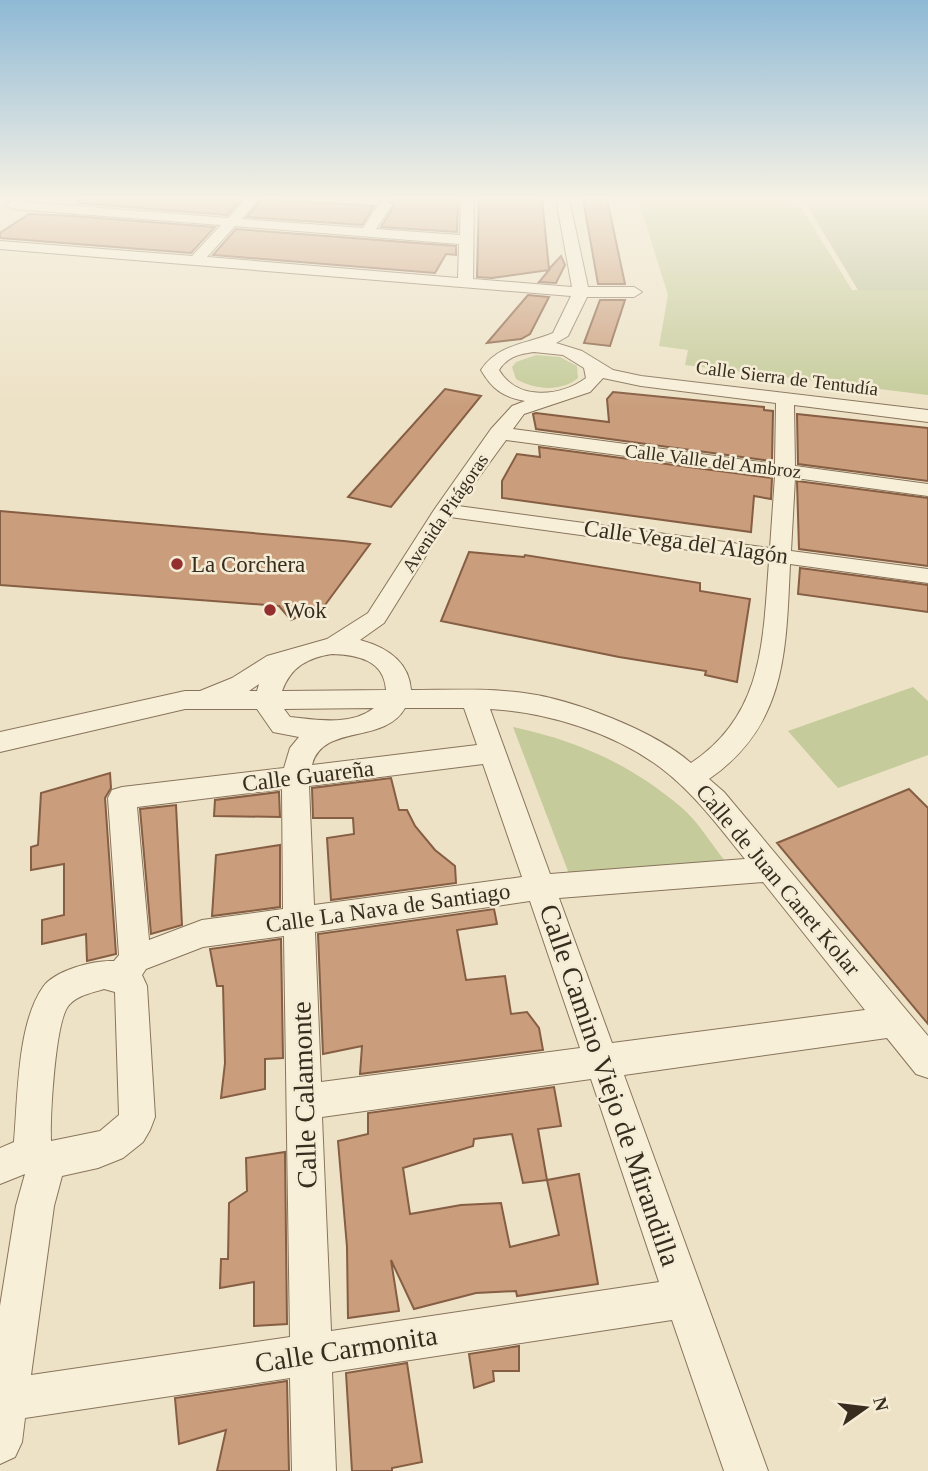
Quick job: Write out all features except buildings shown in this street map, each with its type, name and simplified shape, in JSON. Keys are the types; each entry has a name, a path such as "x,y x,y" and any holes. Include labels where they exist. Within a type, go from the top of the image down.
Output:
{"street":[{"path":"285,268 581,292 634,292"},
{"path":"465,268 465,281"},
{"path":"564,343 581,292 576,268"},
{"path":"518,410 513,396 493,378 490,370 494,361 504,354 564,343 590,362 595,375 586,388"},
{"name":"Calle Sierra de Tentudía","path":"590,362 607,374 640,382 928,416"},
{"name":"Calle Sierra de Tentudía","path":"554,397 586,388 640,382"},
{"path":"502,387 535,397 554,397"},
{"name":"Avenida Pitágoras","path":"333,646 376,618 444,510 498,433 518,410 554,397"},
{"path":"691,777 725,754 762,697 774,654 785,471 785,399"},
{"name":"Calle Valle del Ambroz","path":"498,433 928,490"},
{"name":"Calle Vega del Alagón","path":"444,510 928,576"},
{"path":"376,618 385,659"},
{"path":"199,700 235,687 276,662 333,646 360,648 385,659 397,671 402,687 399,700 385,716 370,723 301,745 265,701 277,672 292,659"},
{"name":"Calle de Juan Canet Kolar","path":"0,742 171,703 199,700 474,699 526,702 602,724 670,760 714,800 928,1062"},
{"name":"Calle Camino Viejo de Mirandilla","path":"474,699 746,1471"},
{"name":"Calle Guareña","path":"122,798 301,745 378,767 494,753"},
{"name":"Calle Calamonte","path":"301,745 299,920 314,1471"},
{"path":"0,1166 42,1155 108,1148 132,1131 137,1117 122,798"},
{"name":"Calle La Nava de Santiago","path":"0,1442 42,1155 32,1143 46,1017 55,997 73,984 128,968 202,934 541,887 771,869"},
{"path":"304,1102 895,1021"},
{"name":"Calle Carmonita","path":"6,1400 685,1298"}],"green space":[{"path":"659,268 838,268 852,290 928,290 928,395 685,365 688,350 659,346 668,295"},
{"path":"844,268 928,268 928,290 858,290"},
{"path":"536,355 560,357 577,366 578,378 564,386 548,388 516,379 512,367 516,362"},
{"path":"913,687 928,701 928,755 838,788 788,731"},
{"path":"513,727 581,747 642,778 687,813 725,861 571,879"}],"place":[{"name":"La Corchera","path":"177,564"},
{"name":"Wok","path":"270,610"}]}
